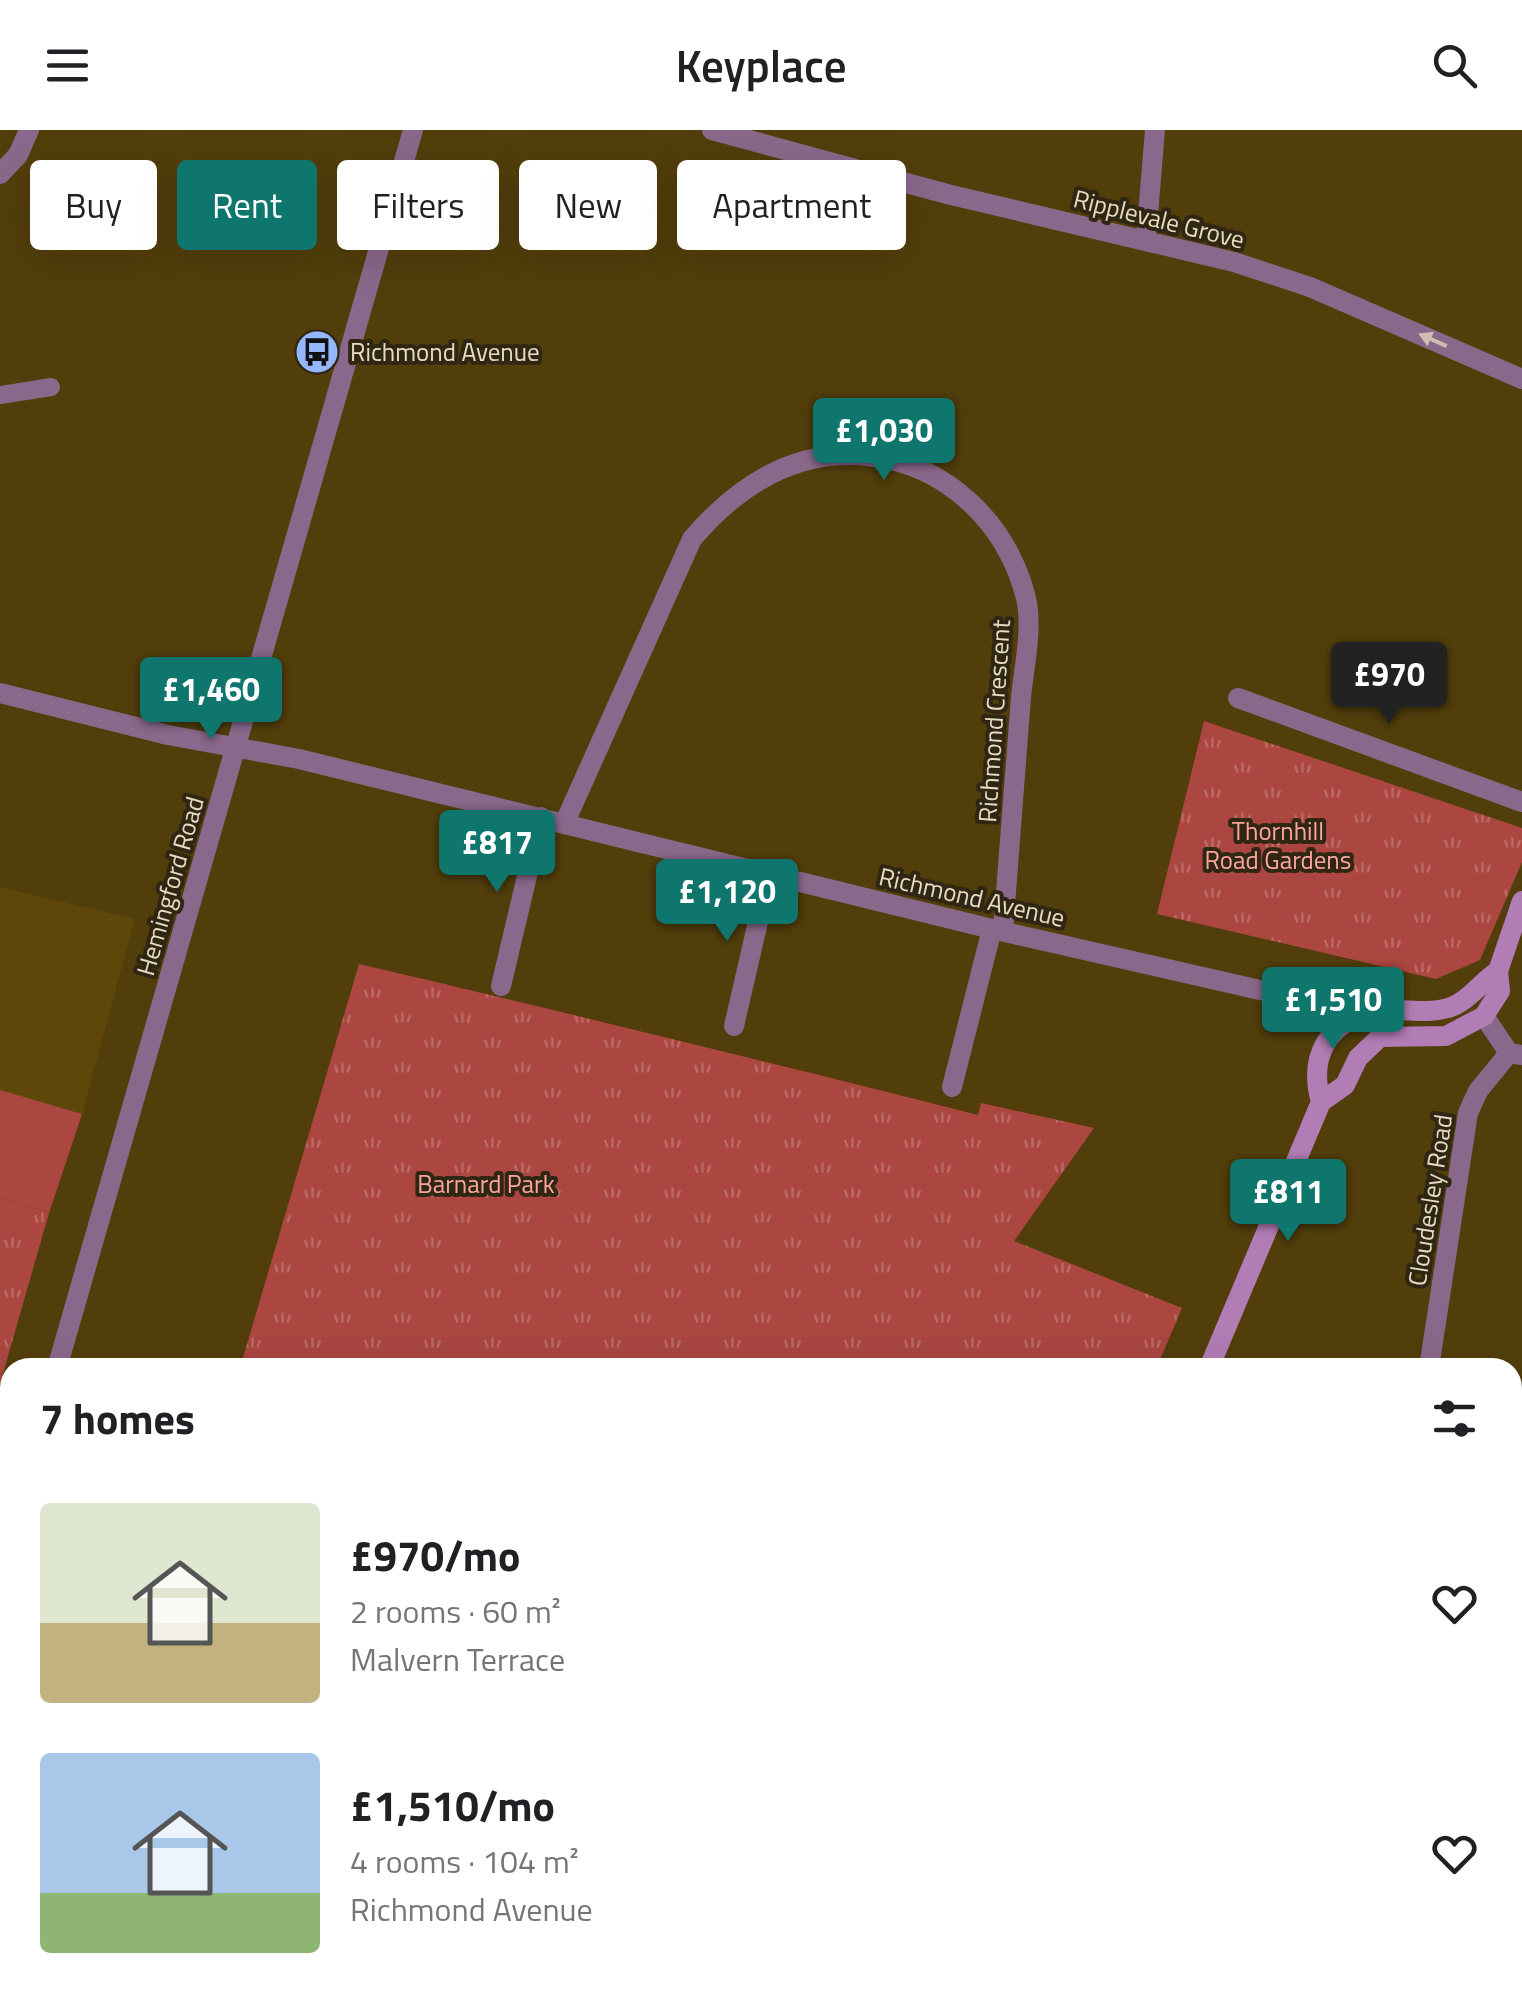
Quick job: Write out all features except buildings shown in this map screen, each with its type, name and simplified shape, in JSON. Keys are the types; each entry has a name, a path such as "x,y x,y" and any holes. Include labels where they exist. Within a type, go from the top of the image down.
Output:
{"street":[{"path":"0,174 18,155 29,130"},
{"name":"Hemingford Road","path":"60,1358 300,508 412,130"},
{"name":"Ripplevale Grove","path":"712,130 947,194 1146,238 1310,287 1522,380"},
{"path":"1146,238 1155,130"},
{"name":"Richmond Crescent","path":"565,822 692,539 718,508 758,478 809,458 855,454 896,459 939,479 977,506 1008,546 1027,602 998,930 952,1087"},
{"name":"Richmond Avenue","path":"0,693 565,822 998,930 1291,997 1344,1023"},
{"path":"1238,698 1522,802"},
{"path":"502,986 541,817"},
{"path":"734,1026 769,874"},
{"path":"1213,1358 1320,1102 1345,1085 1358,1058 1380,1037 1446,1036 1484,1016 1500,991 1498,971 1522,901"},
{"path":"1320,1102 1313,1074 1318,1058 1344,1023 1376,1012 1424,1013 1452,1008 1498,971"},
{"path":"1484,1016 1516,1054"},
{"name":"Cloudesley Road","path":"1431,1358 1468,1113 1478,1091 1516,1054"}],"lane":[{"path":"0,396 51,387"}],"shaded area":[{"path":"0,887 135,919 82,1114 49,1213 0,1198"}],"green space":[{"name":"Thornhill Road Gardens","path":"1204,721 1522,828 1522,862 1480,960 1436,979 1157,914"},
{"name":"Barnard Park","path":"359,964 978,1115 981,1103 1094,1128 1014,1241 1182,1308 1161,1358 243,1358"},
{"path":"0,1090 82,1114 49,1213 0,1198"},
{"path":"0,1198 49,1213 7,1358 0,1358"}],"place":[{"name":"Richmond Avenue","path":"317,352"}]}
